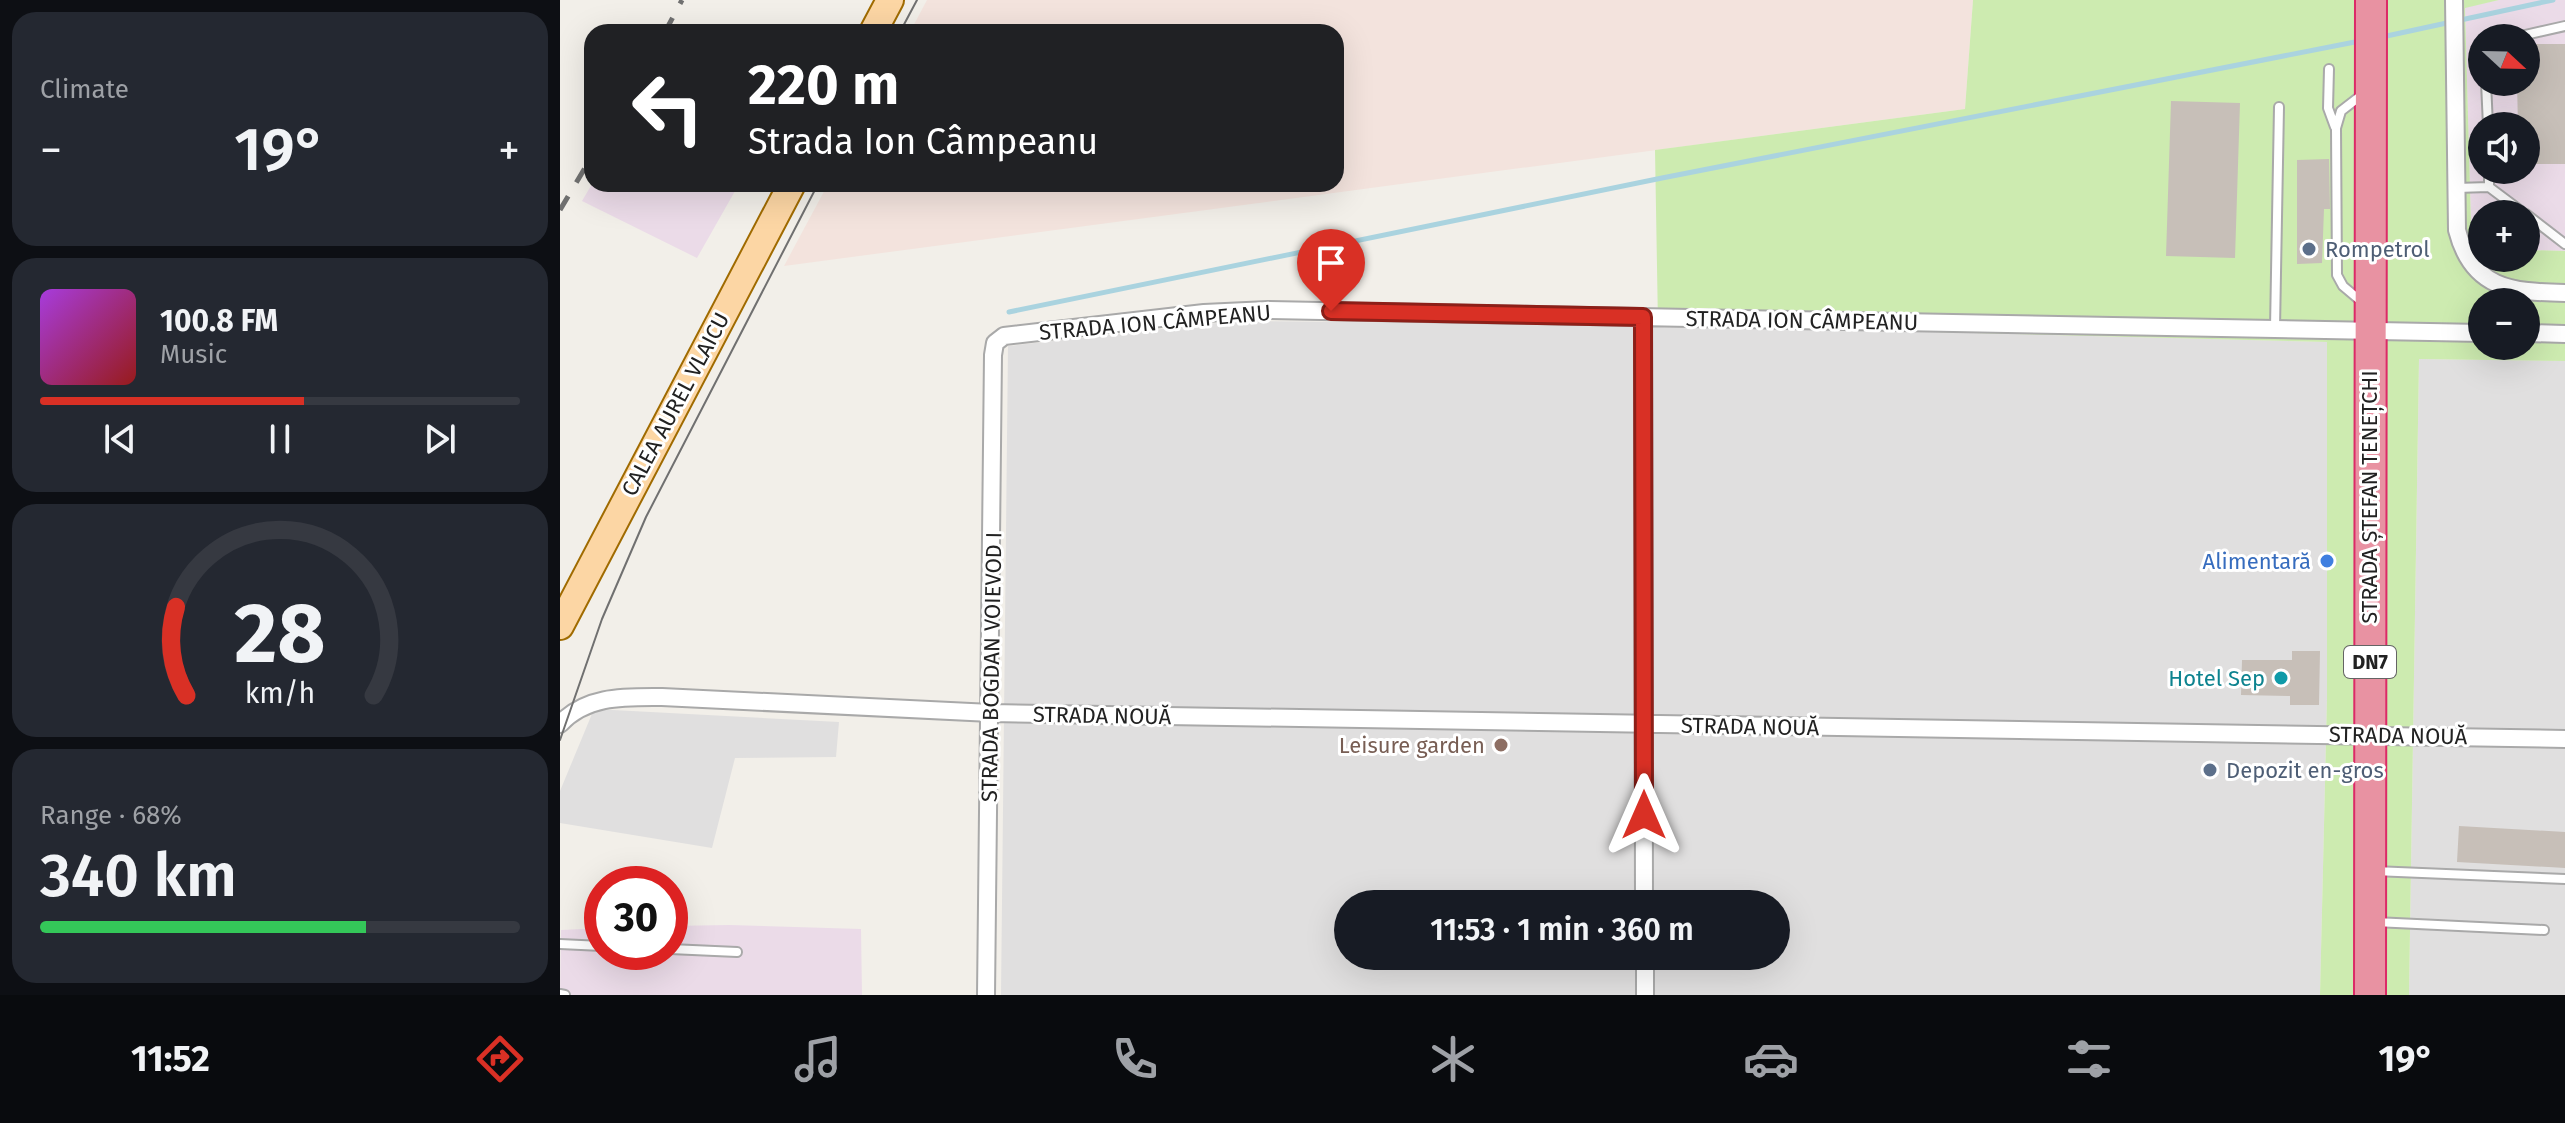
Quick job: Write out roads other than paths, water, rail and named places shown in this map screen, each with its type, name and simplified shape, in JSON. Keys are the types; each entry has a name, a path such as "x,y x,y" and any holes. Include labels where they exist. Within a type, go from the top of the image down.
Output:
{"highway":[{"name":"STRADA ȘTEFAN TENEȚCHI","path":"2370,995 2371,0"}],"main road":[{"path":"877,24 890,0"},
{"name":"CALEA AUREL VLAICU","path":"560,626 788,192"}],"street":[{"path":"2454,0 2456,188 2462,251 2477,272 2520,292 2565,293"},
{"name":"STRADA ION CÂMPEANU","path":"998,339 1236,311 2275,328 2369,318 2468,331"},
{"path":"1643,317 1644,890"},
{"path":"2540,333 2565,334"},
{"name":"STRADA BOGDAN VOIEVOD I","path":"986,995 993,355 998,339"},
{"name":"STRADA NOUĂ","path":"560,724 586,704 625,697 991,713 2565,739"},
{"path":"1645,970 1645,995"}],"lane":[{"path":"2540,32 2565,26"},
{"path":"2329,69 2328,108 2336,128 2337,275 2369,318"},
{"path":"2336,128 2346,105 2371,89"},
{"path":"2275,328 2279,107"},
{"path":"2456,188 2489,187 2507,200"},
{"path":"2540,225 2565,244"},
{"path":"2370,870 2565,879"},
{"path":"2370,922 2544,930"},
{"path":"560,944 584,945"},
{"path":"688,950 737,952"}],"waterway":[{"path":"2382,37 2553,0"},
{"path":"1009,312 1662,178 2360,41"}],"tram line":[{"path":"904,24 917,0"},
{"path":"560,740 602,619 646,517 814,192"}],"railway":[{"path":"669,24 682,0"},
{"path":"560,210 584,170"}],"place":[{"name":"Rompetrol","path":"2309,249"},
{"name":"Alimentară","path":"2327,561"},
{"name":"Hotel Sep","path":"2281,678"},
{"name":"Leisure garden","path":"1501,745"},
{"name":"Depozit en-gros","path":"2210,770"}]}
